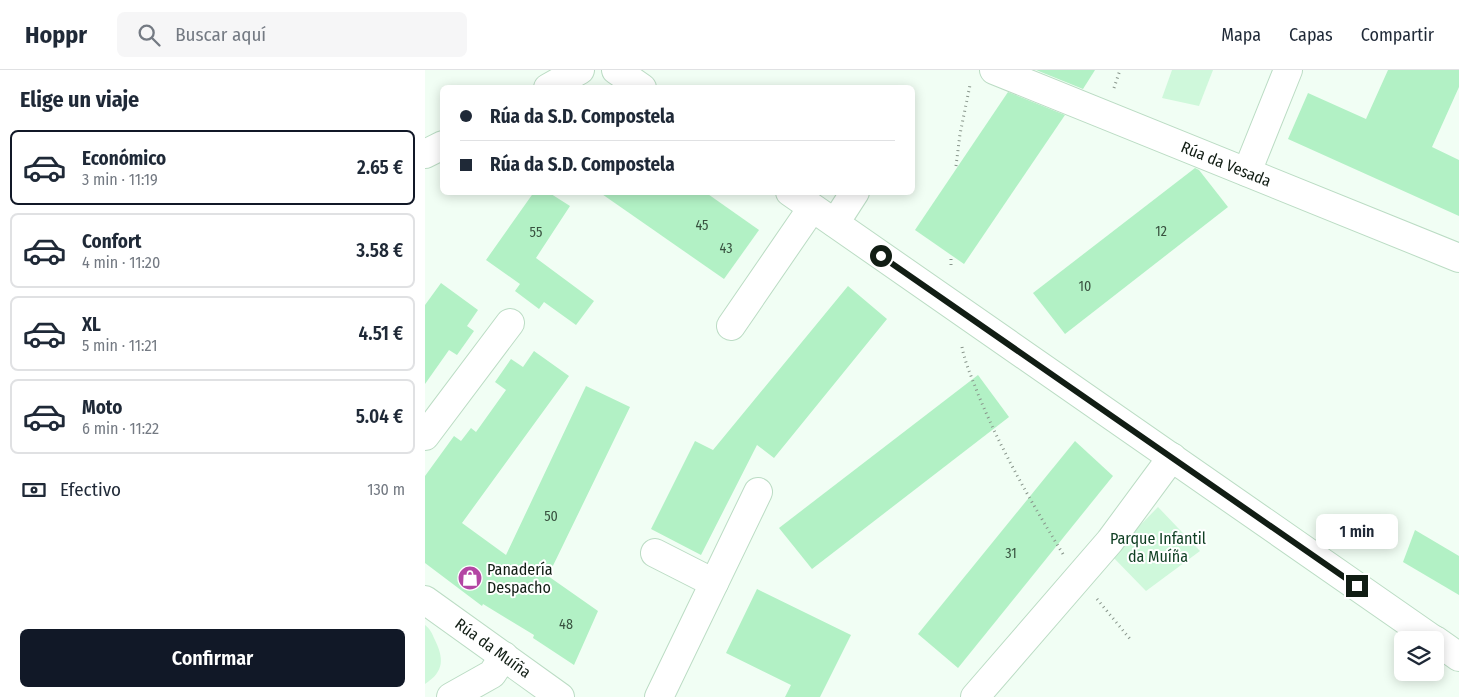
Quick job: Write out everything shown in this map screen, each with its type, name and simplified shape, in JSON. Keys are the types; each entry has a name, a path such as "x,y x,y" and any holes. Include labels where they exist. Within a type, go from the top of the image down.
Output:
{"street":[{"path":"553,85 580,70"},
{"path":"616,70 637,85"},
{"path":"650,70 652,85"},
{"path":"1235,168 1288,70"},
{"name":"Rúa da Vesada","path":"983,75 1235,168 1459,258"},
{"path":"425,154 440,146"},
{"path":"835,224 853,195"},
{"path":"731,326 801,200 1422,631"},
{"path":"425,436 511,322"},
{"path":"975,697 1110,541 1171,457"},
{"path":"659,697 758,492"},
{"path":"655,553 714,583"},
{"name":"Rúa da Muíña","path":"425,600 560,697"},
{"path":"1444,646 1459,657"},
{"path":"451,697 492,674 504,656"}],"path":[{"path":"956,166 961,134 983,75"},
{"path":"961,343 970,373 1000,444 1024,490 1063,553"}],"green space":[{"path":"1172,70 1213,70 1199,106 1162,98"},
{"name":"Parque Infantil da Muíña","path":"1158,507 1200,551 1146,591 1111,555"},
{"path":"425,625 430,630 440,652 441,664 432,679 425,684"}],"building":[{"path":"1036,70 1095,70 1083,89"},
{"path":"1388,70 1459,70 1459,87 1432,147 1459,160 1459,216 1288,139 1308,93 1366,119"},
{"path":"1008,92 1065,115 964,264 915,230"},
{"path":"1195,168 1199,170 1228,207 1065,334 1033,293"},
{"path":"532,195 553,195 570,206 536,258 594,301 576,325 544,302 539,309 515,291 520,284 486,260"},
{"path":"603,195 709,195 759,230 724,279"},
{"path":"441,283 478,310 467,326 474,331 457,355 449,350 425,384 425,305"},
{"path":"848,286 887,319 774,458 757,445 701,555 651,529 695,441 713,450"},
{"path":"534,351 569,376 462,523 506,555 586,386 630,407 548,576 598,611 574,665 533,638 534,635 483,604 482,606 425,563 425,476 454,436 461,441 471,428 476,432 506,390 495,382 511,359 523,367"},
{"path":"978,375 1009,417 812,569 779,528"},
{"path":"1075,441 1113,476 958,668 918,634"},
{"path":"1415,530 1459,556 1459,595 1403,562"},
{"path":"757,589 851,635 820,697 785,697 791,685 726,653"}],"place":[{"name":"Panadería Despacho","path":"470,578"}],"route":[{"path":"881,256 1357,586"}]}
